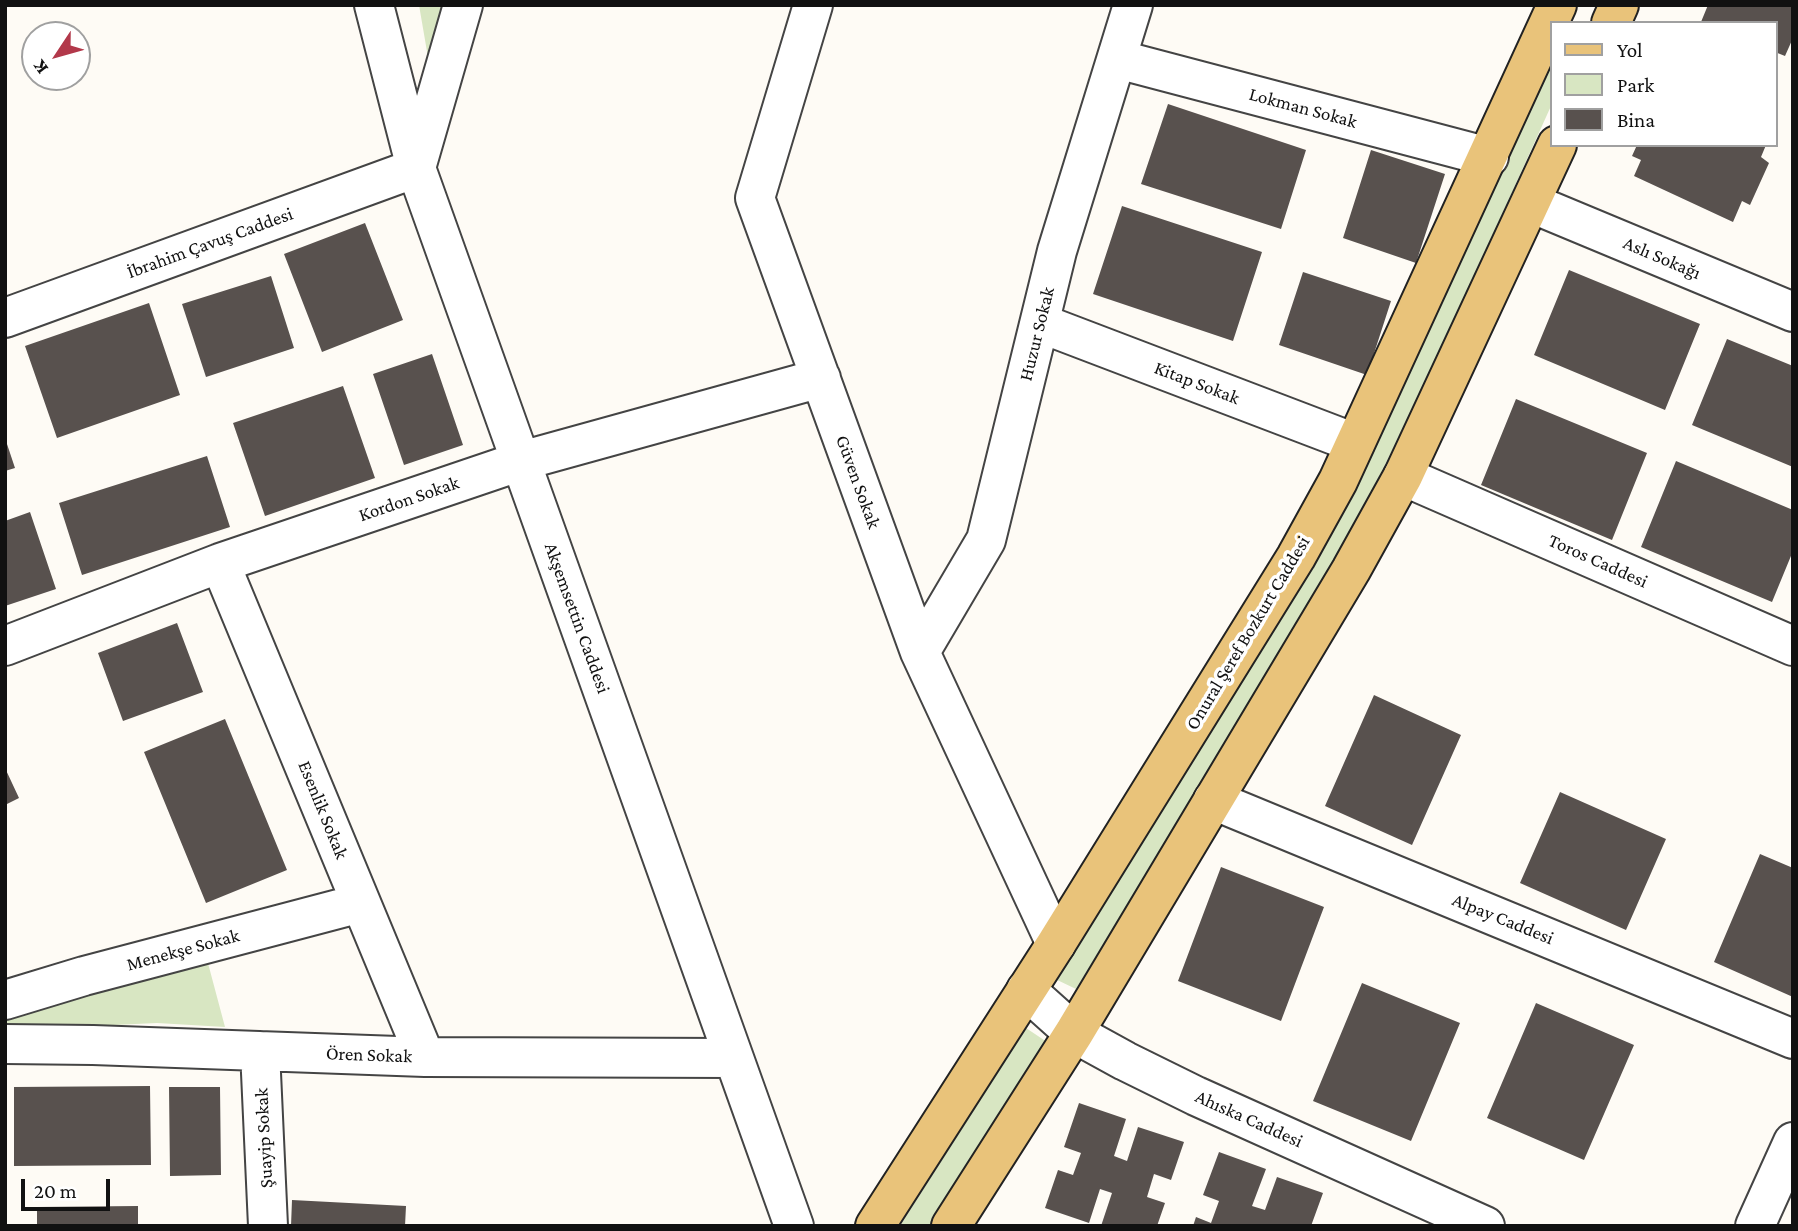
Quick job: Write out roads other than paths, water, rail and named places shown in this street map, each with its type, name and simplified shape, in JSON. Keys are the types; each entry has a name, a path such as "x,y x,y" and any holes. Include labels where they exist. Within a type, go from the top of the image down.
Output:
{"main road":[{"name":"Onural Şeref Bozkurt Caddesi","path":"1551,21 1558,5"},
{"path":"1612,21 1619,5"},
{"name":"Onural Şeref Bozkurt Caddesi","path":"875,1226 1056,944 1296,557 1338,481 1549,25"},
{"path":"951,1226 1074,1033 1351,570 1404,476 1555,147"}],"street":[{"name":"Akşemsettin Caddesi","path":"374,5 416,167 794,1226"},
{"path":"416,167 463,5"},
{"name":"Güven Sokak","path":"813,5 755,198 920,652 1056,944"},
{"name":"Huzur Sokak","path":"920,652 986,540 1057,251 1133,5"},
{"name":"Lokman Sokak","path":"1116,59 1489,157"},
{"name":"İbrahim Çavuş Caddesi","path":"5,318 416,167"},
{"name":"Aslı Sokağı","path":"1531,203 1793,312"},
{"name":"Kitap Sokak","path":"1040,323 1355,443"},
{"name":"Kordon Sokak","path":"5,646 220,563 521,461 821,378"},
{"name":"Toros Caddesi","path":"1404,476 1793,646"},
{"name":"Esenlik Sokak","path":"220,563 425,1057"},
{"name":"Alpay Caddesi","path":"1213,800 1793,1039"},
{"name":"Menekşe Sokak","path":"5,1000 84,976 361,902"},
{"name":"Ahıska Caddesi","path":"1026,990 1074,1033 1196,1096 1485,1226"},
{"name":"Ören Sokak","path":"5,1044 425,1057 734,1058"},
{"name":"Şuayip Sokak","path":"260,1051 268,1226"},
{"path":"1755,1226 1793,1142"}]}
